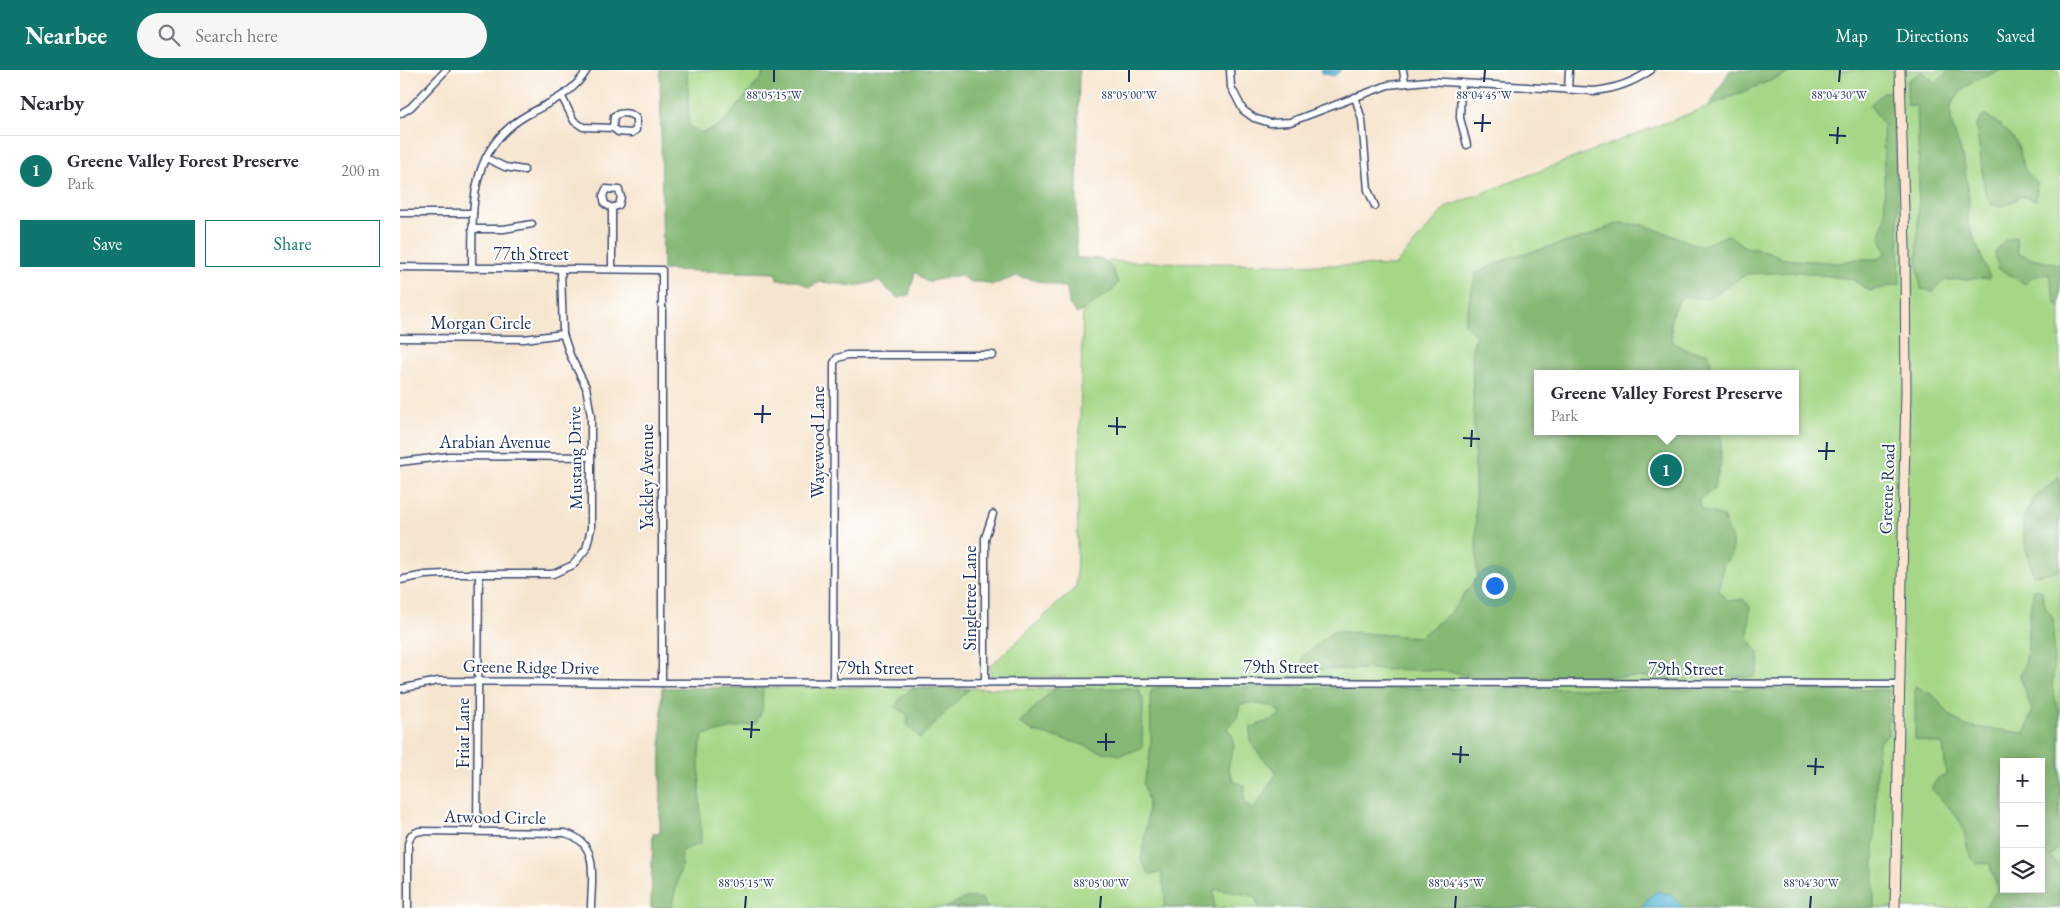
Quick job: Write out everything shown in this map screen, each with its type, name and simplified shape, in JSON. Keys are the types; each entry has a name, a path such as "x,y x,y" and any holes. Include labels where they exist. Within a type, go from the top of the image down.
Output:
{"street":[{"path":"400,114 415,102 446,70"},
{"path":"472,268 472,229 476,184 486,158 497,141 514,124 562,97 575,86 587,70"},
{"path":"1230,70 1231,87 1243,110 1254,118 1270,124 1290,122 1354,96 1388,85 1405,82 1461,83 1594,91 1634,80 1651,70"},
{"path":"1403,70 1405,82"},
{"path":"1568,90 1569,70"},
{"name":"Greene Road","path":"1895,908 1906,392 1905,247 1900,70"},
{"path":"1461,83 1460,118 1467,145"},
{"path":"1354,96 1362,120 1368,190 1375,206"},
{"path":"562,97 574,121 580,125 587,128 613,128"},
{"path":"486,158 505,167 524,170"},
{"path":"612,208 612,269"},
{"path":"400,213 473,213"},
{"path":"472,229 504,229 532,224"},
{"name":"77th Street","path":"400,268 662,270"},
{"name":"Mustang Drive","path":"479,574 545,575 563,571 578,561 586,549 591,528 591,416 588,396 562,334 561,269"},
{"name":"Yackley Avenue","path":"662,270 662,683"},
{"name":"Morgan Circle","path":"400,338 524,339 562,334"},
{"name":"Wayewood Lane","path":"833,683 834,363 837,358 848,355 993,355"},
{"name":"Arabian Avenue","path":"400,462 449,456 591,457"},
{"name":"Singletree Lane","path":"985,683 985,538 993,514"},
{"path":"400,580 425,575 479,574"},
{"name":"Friar Lane","path":"478,831 479,574"},
{"name":"Greene Ridge Drive","path":"400,688 430,682 662,683"},
{"name":"79th Street","path":"662,683 1900,684"},
{"name":"Atwood Circle","path":"408,908 408,844 411,835 419,831 565,833 578,838 589,850 592,861 591,908"}],"green space":[{"path":"660,70 687,70 689,126 701,133 722,125 762,77 763,70 1079,70 1076,258 1103,259 1112,268 1118,282 1113,290 1077,314 1069,304 1067,288 1017,276 992,285 983,282 970,282 960,275 927,282 915,272 909,295 898,298 878,281 856,286 821,282 809,287 797,280 777,280 776,273 663,270"},
{"path":"687,70 763,70 762,77 722,125 701,133 689,126"},
{"path":"1730,70 1796,70 1709,106"},
{"path":"1796,70 1893,70 1893,76 1902,70 2060,70 2060,908 651,908 653,834 660,834 662,688 1054,689 1066,677 996,678 991,676 989,667 1076,587 1084,261 1396,266 1446,207 1709,106"},
{"path":"1949,70 2002,70 1974,81 1961,91 1951,105 1951,122 1964,161 1969,199 1968,223 1990,278 1945,280 1933,291 1921,289 1917,263 1919,177 1917,106 1907,105 1907,81 1922,71 1936,83"},
{"path":"1893,90 1895,107 1900,284 1870,291 1851,279 1799,272 1747,274 1707,299 1683,296 1673,312 1671,329 1673,343 1689,351 1709,353 1711,370 1534,370 1534,435 1721,435 1721,462 1713,490 1699,499 1702,510 1723,516 1732,540 1732,556 1723,565 1719,590 1727,601 1743,599 1750,607 1748,639 1758,653 1760,661 1754,677 1475,677 1442,670 1300,669 1303,656 1334,631 1420,637 1452,611 1477,577 1472,348 1476,336 1464,324 1476,273 1512,257 1589,236 1618,223 1644,225 1700,246 1728,235 1745,247 1769,252 1784,259 1839,263 1855,259 1878,259 1886,253 1880,237 1885,215 1883,124 1870,105 1883,93"},
{"path":"1984,114 2013,137 2019,148 2024,167 2037,182 2036,200 2021,196 2007,205 1992,205 1985,192 1976,126"},
{"path":"2016,237 2018,253 2035,260 2060,264 2060,308 2056,304 2049,274 2032,277 2025,284 1998,268 1995,253 2005,240"},
{"path":"2060,476 2060,569 2050,573 2033,575 2024,540 2023,522 2025,514 2035,498"},
{"path":"2034,588 2042,591 2045,606 2053,619 2054,670 2052,687 2058,710 2060,711 2060,845 2050,857 2060,866 2060,908 1984,908 1998,889 1989,863 1976,864 1972,859 1961,824 1931,788 1938,778 1946,774 1943,745 1915,739 1915,686 1933,695 1950,715 1965,726 2025,733 2032,711 2020,676 2027,654 2029,620"},
{"path":"763,687 762,711 756,723 703,735 699,754 701,844 682,850 681,867 671,908 651,908 653,834 660,834 662,688"},
{"path":"1158,687 1889,690 1888,735 1880,741 1877,753 1874,868 1875,908 1684,908 1671,895 1657,891 1641,908 1259,908 1255,896 1214,889 1214,908 1164,908 1165,896 1161,872 1150,875 1141,860 1148,802 1143,783 1149,761 1151,741 1150,694 1153,689","holes":["1250,703 1272,706 1281,714 1272,720 1251,727 1250,740 1258,753 1277,773 1252,811 1244,799 1245,786 1234,781 1228,768 1234,746 1232,735 1227,728 1237,718 1240,704"]},
{"path":"913,688 969,689 920,738 907,725 908,715 895,707 901,697"},
{"path":"1054,689 1138,689 1143,699 1142,748 1121,755 1098,751 1078,743 1035,732 1019,723"},
{"path":"965,898 981,898 988,908 945,908"}],"water":[{"path":"1320,70 1341,70 1334,76 1321,73"},
{"path":"1657,891 1671,895 1684,908 1641,908"}],"place":[{"name":"Greene Valley Forest Preserve","path":"1666,470"}]}
